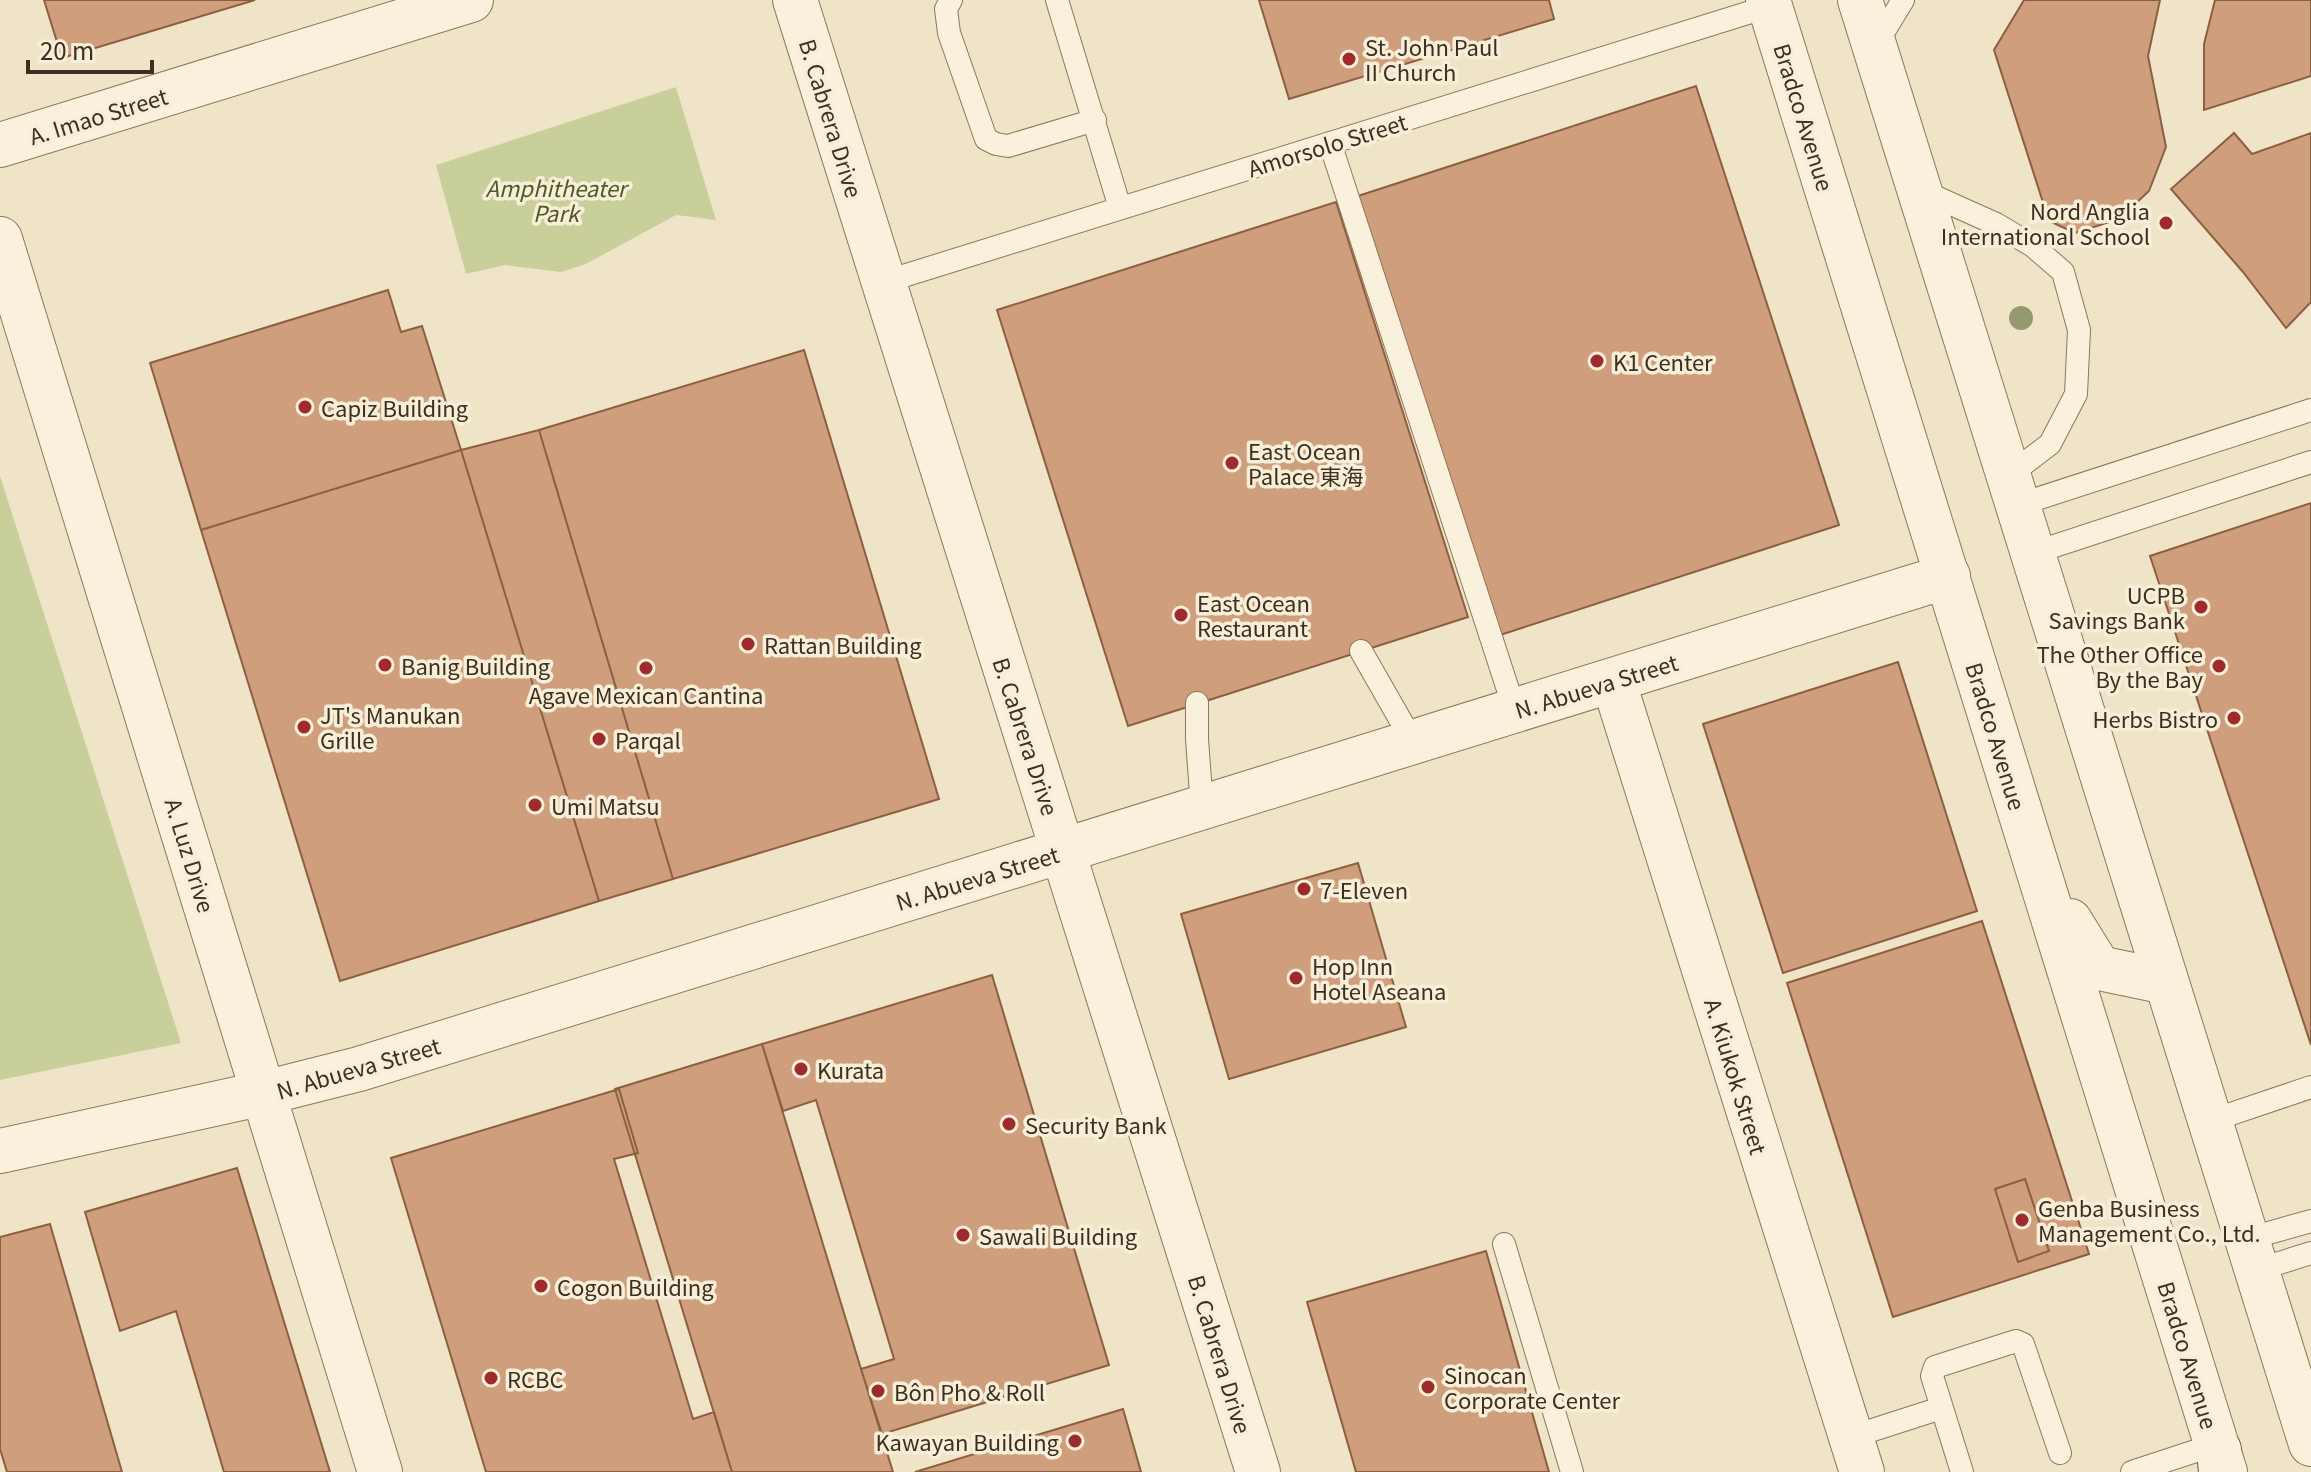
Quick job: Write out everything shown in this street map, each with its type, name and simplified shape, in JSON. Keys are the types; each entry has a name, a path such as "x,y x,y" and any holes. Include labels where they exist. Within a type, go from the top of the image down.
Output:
{"street":[{"name":"A. Imao Street","path":"0,145 471,0"},
{"name":"B. Cabrera Drive","path":"795,0 1258,1472"},
{"path":"1860,0 2311,1444"},
{"name":"Bradco Avenue","path":"1769,3 2220,1460"},
{"name":"A. Luz Drive","path":"0,239 380,1472"},
{"name":"N. Abueva Street","path":"0,1151 359,1069 1948,576"},
{"name":"A. Kiukok Street","path":"1613,680 1856,1454"},
{"path":"2038,868 2099,968 2166,982"}],"lane":[{"path":"951,0 946,9 949,33 986,139 1008,146 1095,120"},
{"path":"1057,0 1120,208"},
{"path":"1874,47 1903,0"},
{"name":"Amorsolo Street","path":"884,282 1769,3"},
{"path":"1330,143 1515,711"},
{"path":"1919,189 1996,224 2033,246 2063,272 2079,330 2076,394 2050,444 2013,490"},
{"path":"2013,490 2311,410"},
{"path":"2033,553 2311,462"},
{"path":"1361,651 1413,742"},
{"path":"1197,703 1202,808"},
{"path":"2210,1121 2311,1087"},
{"path":"2252,1254 2311,1221"},
{"path":"1504,1244 1572,1472"},
{"path":"2252,1254 2311,1253"},
{"path":"1962,1472 1932,1376 1935,1367 2016,1341 2023,1344 2060,1453"},
{"path":"1856,1454 1941,1408"},
{"path":"2132,1472 2220,1460"}],"green space":[{"name":"Amphitheater Park","path":"676,87 716,220 676,215 586,264 561,272 505,265 466,274 436,165"},
{"path":"0,476 181,1043 0,1080"}],"building":[{"path":"44,0 255,0 62,58"},
{"name":"St. John Paul II Church","path":"1259,0 1549,0 1554,19 1289,99"},
{"path":"2024,0 2160,0 2148,56 2166,147 2149,191 2119,219 2075,233 2049,221 1994,50"},
{"path":"2215,0 2311,0 2311,76 2204,110 2204,44"},
{"name":"K1 Center","path":"1696,86 1839,525 1497,636 1355,197"},
{"path":"2234,133 2252,154 2311,133 2311,302 2286,328 2243,272 2171,189"},
{"name":"East Ocean Palace 東海","path":"1336,202 1468,617 1128,726 997,310"},
{"name":"Capiz Building","path":"388,290 401,332 422,326 461,450 201,530 150,363"},
{"name":"Rattan Building","path":"804,350 939,799 673,879 539,430"},
{"path":"539,430 673,879 599,901 461,450"},
{"name":"Banig Building","path":"461,450 599,901 340,981 201,530"},
{"path":"2311,503 2311,1045 2150,556"},
{"path":"1898,662 1977,911 1783,973 1703,724"},
{"name":"Hop Inn Hotel Aseana","path":"1358,863 1406,1027 1229,1079 1181,914"},
{"path":"1982,921 2089,1254 1893,1317 1787,983"},
{"name":"Sawali Building","path":"992,975 1109,1365 882,1434 861,1369 894,1359 816,1100 783,1111 762,1044"},
{"path":"762,1044 893,1472 732,1472 615,1089"},
{"name":"Cogon Building","path":"619,1089 638,1153 614,1159 693,1419 714,1412 732,1472 486,1472 391,1158"},
{"path":"237,1168 330,1472 224,1472 176,1311 120,1331 85,1212"},
{"name":"Genba Business Management Co., Ltd.","path":"2025,1179 2049,1251 2018,1262 1995,1189"},
{"path":"50,1224 122,1472 7,1472 0,1449 0,1237"},
{"name":"Sinocan Corporate Center","path":"1486,1251 1549,1472 1356,1472 1307,1302"},
{"name":"Kawayan Building","path":"1123,1409 1141,1472 915,1472"}],"place":[{"name":"St. John Paul II Church","path":"1349,59"},
{"name":"Nord Anglia International School","path":"2166,223"},
{"name":"K1 Center","path":"1597,361"},
{"name":"Capiz Building","path":"305,407"},
{"name":"East Ocean Palace 東海","path":"1232,463"},
{"name":"UCPB Savings Bank","path":"2201,607"},
{"name":"East Ocean Restaurant","path":"1181,615"},
{"name":"Rattan Building","path":"748,644"},
{"name":"Banig Building","path":"385,665"},
{"name":"The Other Office By the Bay","path":"2219,666"},
{"name":"Agave Mexican Cantina","path":"646,668"},
{"name":"Herbs Bistro","path":"2234,718"},
{"name":"JT's Manukan Grille","path":"304,727"},
{"name":"Parqal","path":"599,739"},
{"name":"Umi Matsu","path":"535,805"},
{"name":"7-Eleven","path":"1304,889"},
{"name":"Hop Inn Hotel Aseana","path":"1296,978"},
{"name":"Kurata","path":"801,1069"},
{"name":"Security Bank","path":"1009,1124"},
{"name":"Genba Business Management Co., Ltd.","path":"2022,1220"},
{"name":"Sawali Building","path":"963,1235"},
{"name":"Cogon Building","path":"541,1286"},
{"name":"RCBC","path":"491,1378"},
{"name":"Sinocan Corporate Center","path":"1428,1387"},
{"name":"Bôn Pho & Roll","path":"878,1391"},
{"name":"Kawayan Building","path":"1075,1441"}]}
